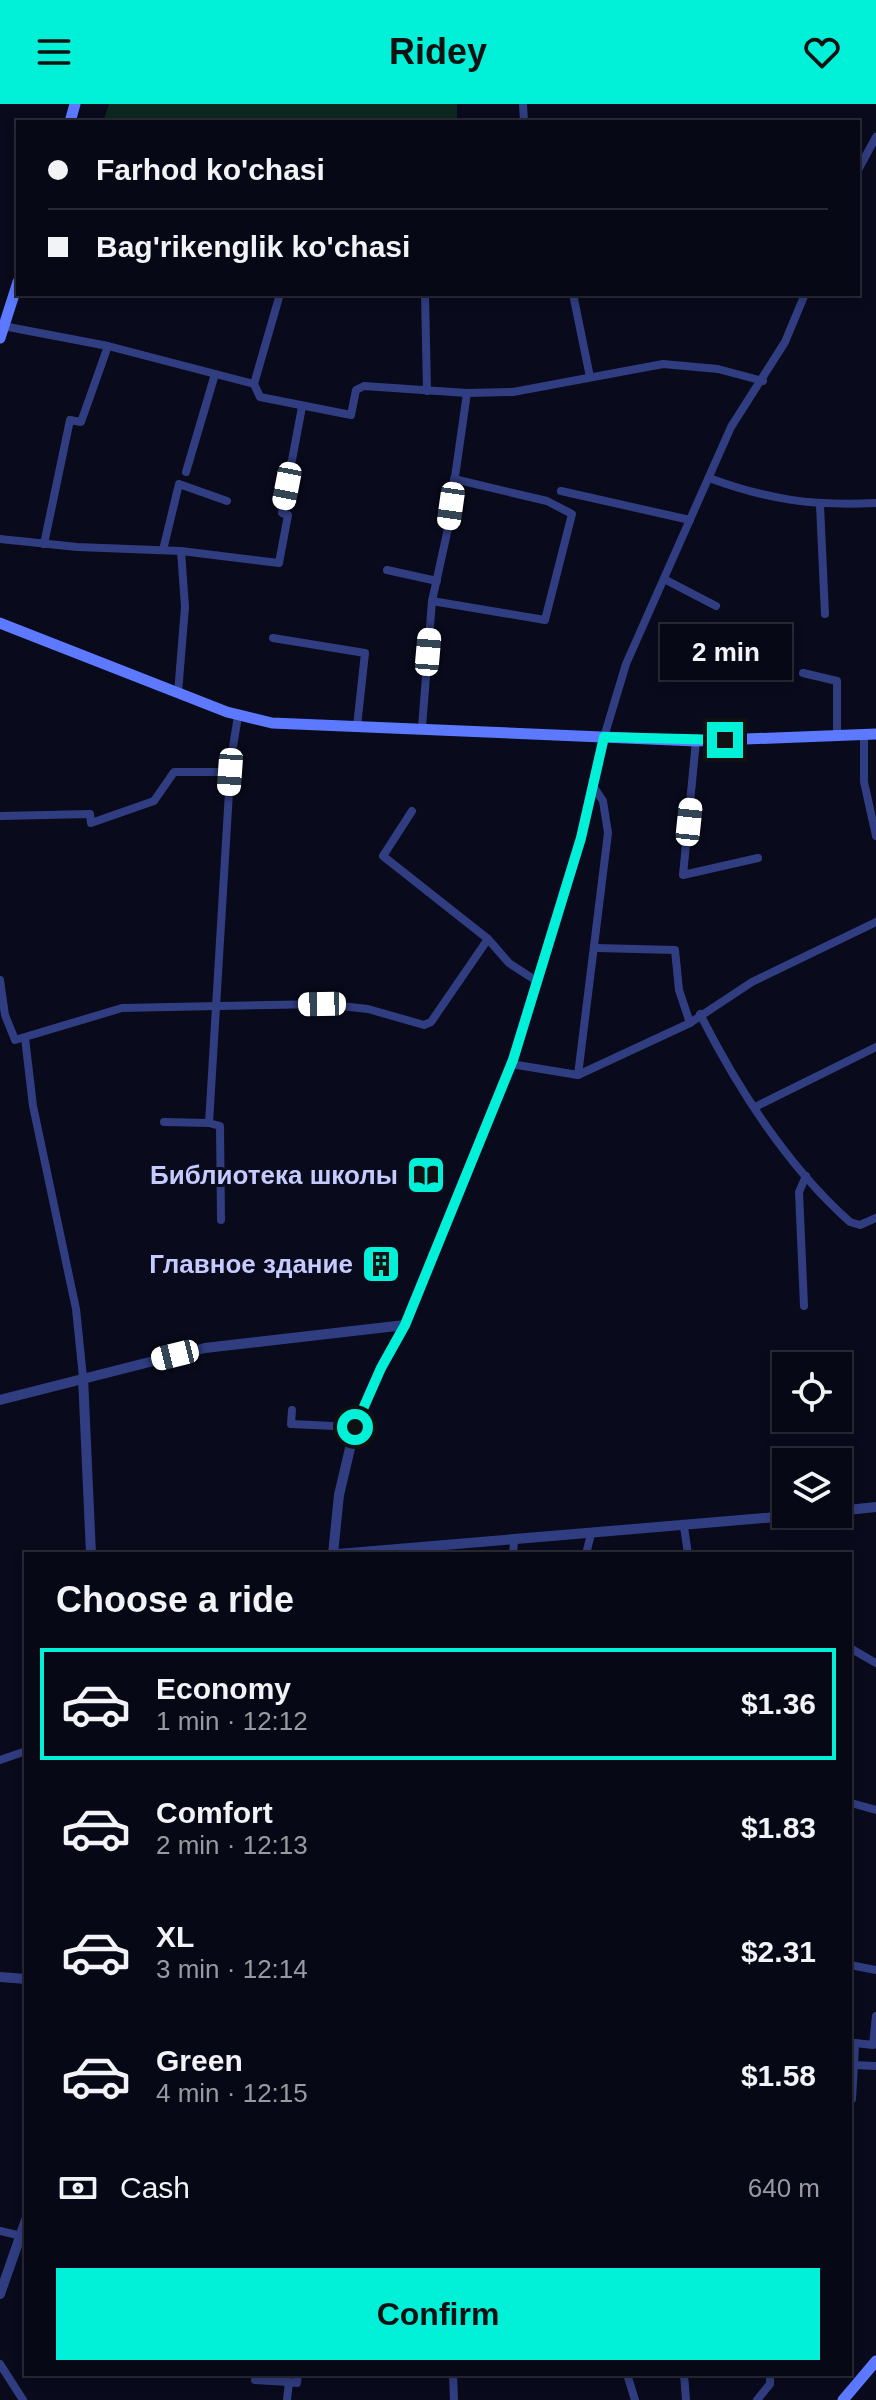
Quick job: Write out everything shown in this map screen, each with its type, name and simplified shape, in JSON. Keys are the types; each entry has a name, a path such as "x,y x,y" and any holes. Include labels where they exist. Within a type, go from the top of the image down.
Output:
{"main road":[{"path":"2,332 16,288"},
{"path":"0,623 238,716 272,723 696,741 870,734"},
{"path":"843,2400 876,2361"}],"street":[{"path":"860,166 876,137"},
{"path":"866,155 876,161"},
{"path":"279,296 254,384 260,397 302,407 351,415 356,390 364,386 467,393 513,392 663,364 718,369 763,381"},
{"path":"425,296 427,391"},
{"path":"573,296 590,377"},
{"path":"336,1552 339,1495 355,1427 381,1368 405,1325 511,1064 581,838 604,737 626,664 731,427 763,381 804,296"},
{"path":"2,332 108,346 254,384"},
{"path":"44,544 70,420 81,422 108,346"},
{"path":"186,472 215,374"},
{"path":"422,727 432,601 467,393"},
{"path":"0,539 181,551 279,563 288,515 282,513 302,407"},
{"path":"709,478 784,501 820,505 876,503"},
{"path":"432,601 545,620 572,514 547,501 454,479"},
{"path":"163,550 179,484 227,501"},
{"path":"561,491 690,520"},
{"path":"820,505 825,614"},
{"path":"178,693 185,607 181,551"},
{"path":"387,570 437,581"},
{"path":"664,579 716,606"},
{"path":"273,638 365,653 357,726"},
{"path":"803,673 837,681 837,735"},
{"path":"209,1123 230,772 238,716"},
{"path":"870,734 864,782 876,836"},
{"path":"696,741 683,875 758,858"},
{"path":"0,816 90,814 91,823 102,821 154,801 174,772 230,772"},
{"path":"578,1075 608,833 603,801 593,786"},
{"path":"412,811 383,856 488,939 509,963 535,980"},
{"path":"511,1064 578,1075 690,1023 700,1014 803,955 876,922"},
{"path":"0,980 3,1015 15,1040 122,1008 322,1004 368,1009 424,1025 431,1022 488,939"},
{"path":"596,948 675,950 679,990 690,1023"},
{"path":"700,1014 728,1069 806,1176 850,1222 860,1225 876,1218"},
{"path":"25,1038 38,1134 76,1309 83,1377 91,1552"},
{"path":"755,1107 876,1047"},
{"path":"164,1122 220,1126 221,1220"},
{"path":"804,1306 799,1192 806,1176"},
{"path":"0,1400 205,1348 405,1325"},
{"path":"292,1410 291,1424 355,1427"},
{"path":"852,1510 876,1507"},
{"path":"394,1552 453,1550 772,1518"},
{"path":"684,1527 688,1552"},
{"path":"586,1552 591,1534"},
{"path":"513,1552 514,1542"},
{"path":"852,1649 876,1663"},
{"path":"0,1760 24,1752"},
{"path":"852,1803 876,1810"},
{"path":"852,1965 876,1970"},
{"path":"0,1977 24,1979"},
{"path":"852,2099 853,2043 873,2045 876,2016"},
{"path":"854,2065 876,2066"},
{"path":"0,2231 23,2237 0,2294"},
{"path":"0,2364 23,2400"},
{"path":"255,2380 297,2383 298,2376"},
{"path":"453,2376 454,2400"},
{"path":"628,2376 635,2400"},
{"path":"684,2376 686,2400"},
{"path":"757,2400 770,2384 770,2376"},
{"path":"287,2400 289,2382"}],"green space":[{"path":"109,104 457,104 457,120 104,120"}],"place":[{"name":"Библиотека школы","path":"426,1175"},
{"name":"Главное здание","path":"381,1264"}],"route":[{"path":"355,1427 381,1368 405,1325 513,1060 581,838 604,737 725,740"}]}
